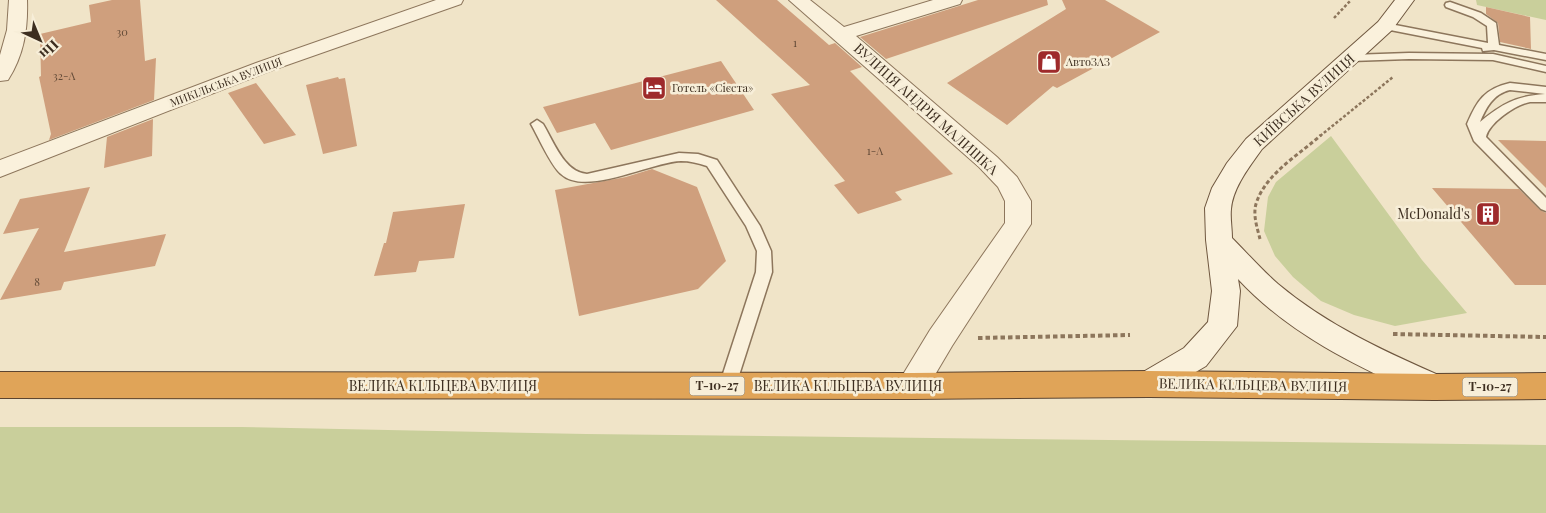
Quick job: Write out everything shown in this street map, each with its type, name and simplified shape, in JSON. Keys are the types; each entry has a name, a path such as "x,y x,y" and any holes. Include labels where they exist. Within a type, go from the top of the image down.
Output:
{"highway":[{"name":"ВЕЛИКА КІЛЬЦЕВА ВУЛИЦЯ","path":"0,385 912,386 1149,384 1434,388 1546,386"}],"street":[{"path":"0,75 8,62 18,27 18,0"},
{"name":"МИКІЛЬСЬКА ВУЛИЦЯ","path":"0,169 263,67 454,0"},
{"name":"ВУЛИЦЯ АНДРІЯ МАЛИШКА","path":"798,0 841,34 988,162 1008,183 1018,201 1018,224 941,338 912,386"},
{"path":"841,34 953,0"},
{"name":"КИЇВСЬКА ВУЛИЦЯ","path":"1149,384 1195,357 1222,326 1226,291 1219,240 1218,208 1225,188 1236,168 1254,144 1385,26 1405,0"},
{"path":"1219,240 1274,296 1305,320 1353,351 1434,388"}],"lane":[{"path":"1444,52 1474,42 1478,38 1479,22 1447,2"},
{"path":"1447,2 1477,15 1492,26 1494,46"},
{"path":"1385,26 1546,57"},
{"path":"1415,56 1482,50 1494,46"},
{"path":"1351,58 1415,56 1493,57 1546,69"},
{"path":"1546,91 1524,86 1502,86 1491,94 1480,107 1473,124 1479,138 1546,206"},
{"path":"1479,138 1482,127 1498,114 1526,100 1546,98"},
{"path":"536,124 565,171 575,177 587,178 679,157 698,158 712,163 753,226 764,251 764,272 728,386"}],"path":[{"path":"1334,18 1351,0"},
{"path":"1262,243 1254,219 1256,202 1268,182 1330,127 1403,69 1415,56"},
{"path":"1390,334 1546,337"},
{"path":"973,338 1130,335"}],"green space":[{"path":"1476,0 1546,0 1546,20 1477,5"},
{"path":"1331,136 1422,260 1467,313 1395,326 1354,315 1321,301 1293,277 1275,256 1264,231 1268,197 1276,182"},
{"path":"0,427 241,427 586,434 1546,445 1546,513 0,513"}],"building":[{"path":"112,0 140,0 145,61 156,58 154,100 49,140 51,134 39,77 41,76 40,34 91,22 89,5"},
{"path":"716,0 777,0 829,45 835,43 862,67 850,71 953,174 895,192 902,200 858,214 834,185 845,181 771,94 810,85"},
{"path":"978,0 1047,0 1048,5 886,59 860,37"},
{"name":"АвтоЗАЗ","path":"1062,0 1105,0 1160,32 1057,88 1053,86 1007,125 947,83 1066,9"},
{"path":"1486,7 1530,17 1531,49 1500,42 1498,23 1486,14"},
{"path":"721,61 754,110 611,150 595,123 557,133 543,107"},
{"path":"338,77 339,79 345,78 357,146 323,154 306,85"},
{"path":"256,83 296,135 264,144 228,93"},
{"path":"153,119 152,156 104,168 107,137"},
{"path":"1498,140 1546,141 1546,188"},
{"path":"652,169 697,187 726,261 698,289 579,316 555,190 626,177"},
{"path":"90,187 64,252 166,234 155,266 64,282 61,290 0,300 39,228 3,234 20,199"},
{"name":"McDonald's","path":"1432,188 1519,189 1540,210 1546,213 1546,285 1515,285"},
{"path":"465,204 454,258 419,261 416,272 374,276 384,243 386,243 393,212"}],"place":[{"name":"АвтоЗАЗ","path":"1049,62"},
{"name":"Готель «Сієста»","path":"654,88"},
{"name":"McDonald's","path":"1488,214"}]}
